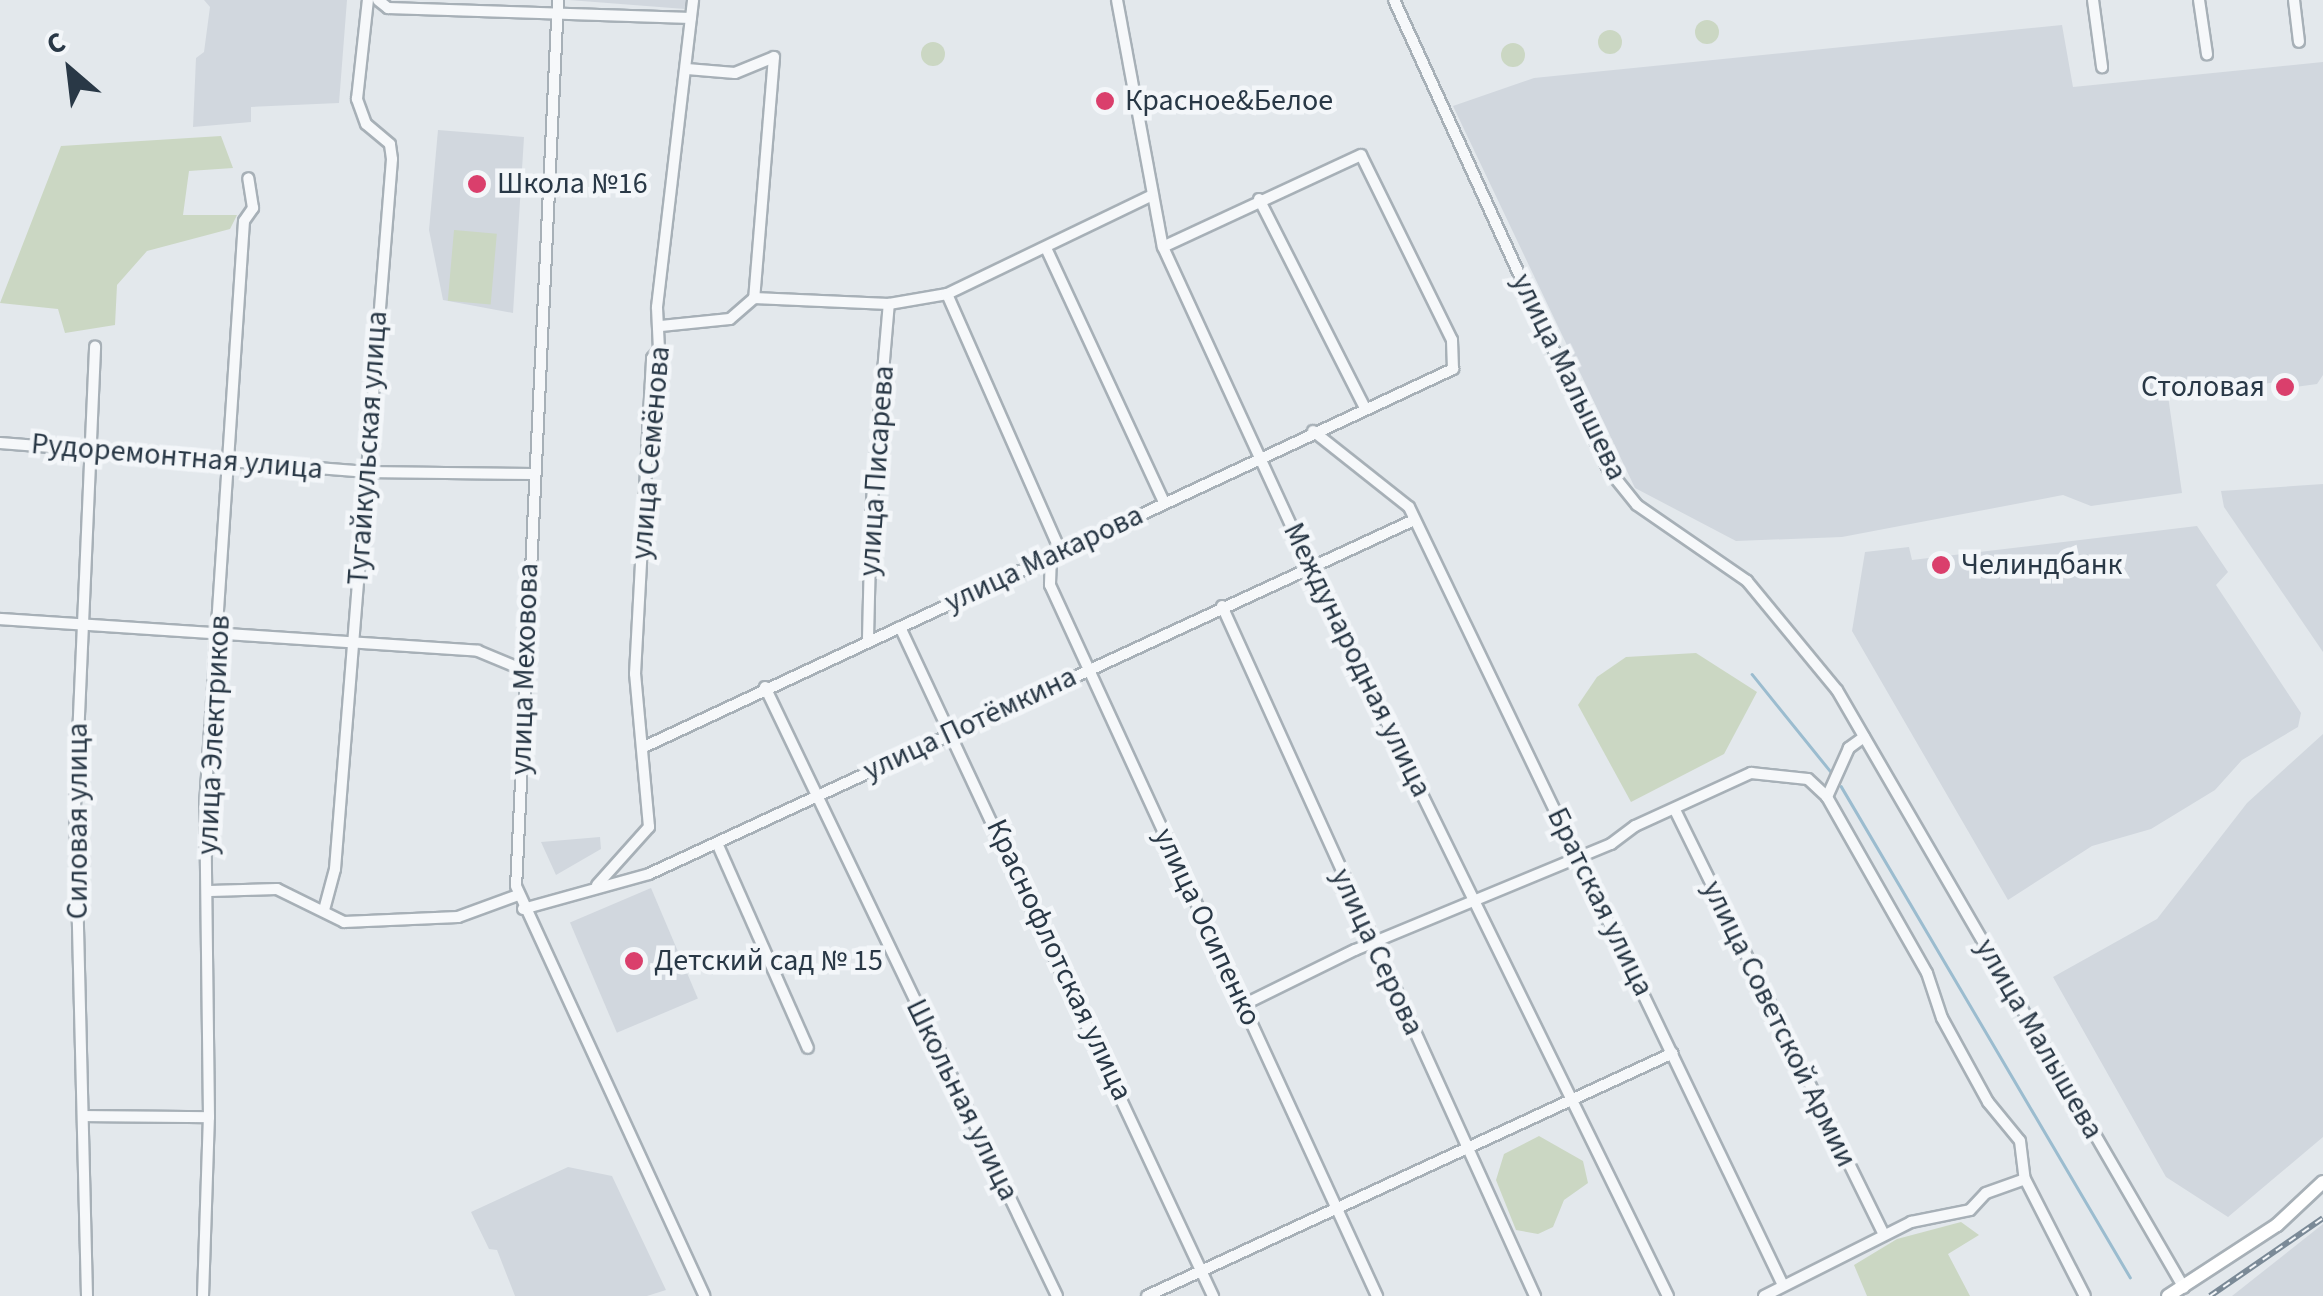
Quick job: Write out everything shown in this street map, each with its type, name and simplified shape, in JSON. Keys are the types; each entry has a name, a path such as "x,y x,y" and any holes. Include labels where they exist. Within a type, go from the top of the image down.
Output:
{"main road":[{"path":"2168,1296 2277,1224 2323,1182"}],"street":[{"name":"Тугайкульская улица","path":"324,910 335,869 392,159 390,144 366,124 356,98 359,31 368,0"},
{"path":"378,0 388,8 557,6 691,18"},
{"name":"улица Семёнова","path":"596,886 649,827 646,746 635,674 652,358 662,326 657,307 693,0"},
{"name":"Международная улица","path":"1117,0 1163,247 1310,566 1668,1296"},
{"name":"улица Малышева","path":"1394,0 1608,469 1638,505 1747,581 1777,610 1864,738 2184,1288"},
{"path":"2092,0 2102,67"},
{"path":"2200,0 2207,54"},
{"path":"2294,0 2299,42"},
{"name":"улица Меховова","path":"557,6 526,671 513,860 522,908 704,1296"},
{"path":"687,69 735,73 774,58 754,298"},
{"name":"улица Макарова","path":"646,746 1259,454 1445,377 1456,359 1452,340 1361,155 1259,199"},
{"name":"улица Электриков","path":"203,1296 209,1117 210,891 206,805 244,222 252,208 248,178"},
{"path":"662,326 730,318 754,298 889,304 947,294 1152,196"},
{"path":"1163,247 1259,199 1365,408"},
{"path":"1046,248 1164,502"},
{"name":"улица Осипенко","path":"947,294 1056,552 1050,585 1377,1296"},
{"name":"улица Писарева","path":"868,638 870,512 889,304"},
{"name":"Силовая улица","path":"87,1296 75,807 94,346"},
{"name":"Братская улица","path":"1313,431 1402,498 1784,1285"},
{"name":"Рудоремонтная улица","path":"0,443 228,458 365,472 533,474"},
{"name":"улица Потёмкина","path":"522,908 648,874 1412,520"},
{"name":"улица Серова","path":"1222,606 1535,1296"},
{"path":"0,619 219,638 355,640 478,652 526,671"},
{"name":"Краснофлотская улица","path":"900,627 1213,1296"},
{"name":"Школьная улица","path":"765,686 1056,1296"},
{"path":"1828,797 1849,748 1864,738"},
{"path":"1243,1004 1373,944 1578,858 1750,774 1808,779 1828,797 1927,974 1942,1018 1988,1102 2020,1141 2024,1179 2085,1296"},
{"name":"улица Советской Армии","path":"1676,812 1884,1234"},
{"path":"716,843 808,1048"},
{"path":"210,891 278,888 344,922 439,918 518,895"},
{"path":"1147,1296 1336,1203 1572,1103 1673,1053"},
{"path":"84,1116 209,1117"},
{"path":"1764,1296 1884,1234 1970,1210 1986,1193 2024,1179"}],"shaded area":[{"path":"204,0 347,0 339,103 251,107 251,122 193,127 196,58 204,52 210,7"},
{"path":"569,0 686,0 685,9"},
{"path":"2062,25 2073,87 2323,62 2323,375 2317,384 2281,389 2278,382 2168,396 2182,493 2091,506 2063,495 1842,537 1736,541 1635,488 1453,106 1534,78"},
{"name":"Школа №16","path":"438,130 524,137 513,313 443,300 429,230"},
{"path":"2323,484 2323,652 2224,507 2221,491"},
{"path":"2197,526 2228,572 2216,585 2301,713 2298,727 2242,760 2215,790 2151,829 2092,846 2008,900 1852,631 1865,552 1909,547 1912,560"},
{"path":"2323,734 2323,1137 2228,1217 2166,1177 2053,977 2157,919 2247,803"},
{"path":"600,837 601,849 556,875 541,842"},
{"name":"Детский сад № 15","path":"651,888 698,998 617,1033 570,922"},
{"path":"568,1167 612,1176 666,1290 647,1296 515,1296 497,1250 489,1249 471,1212"},
{"path":"2323,1224 2323,1296 2232,1296"}],"green space":[{"path":"1707,20 1719,32 1707,44 1695,32"},
{"path":"1610,30 1622,42 1610,54 1598,42"},
{"path":"933,42 942,45 942,63 933,66 924,63 921,54 924,45"},
{"path":"1513,43 1525,55 1513,67 1501,55"},
{"path":"221,136 233,168 189,171 183,215 237,215 230,229 147,251 117,285 115,325 65,333 58,309 0,303 61,146"},
{"path":"454,230 497,234 491,304 448,301"},
{"path":"1696,653 1757,692 1724,754 1631,802 1578,705 1597,677 1626,657"},
{"path":"1539,1136 1583,1161 1588,1183 1564,1200 1553,1227 1538,1234 1516,1230 1496,1180 1504,1154"},
{"path":"1961,1222 1979,1235 1948,1254 1970,1296 1867,1296 1854,1265 1897,1239"}],"waterway":[{"path":"1752,674 1831,772"},
{"path":"1841,786 2130,1277"}],"railway":[{"path":"2210,1296 2323,1218"}],"place":[{"name":"Красное&Белое","path":"1105,101"},
{"name":"Школа №16","path":"477,184"},
{"name":"Столовая","path":"2285,387"},
{"name":"Челиндбанк","path":"1941,565"},
{"name":"Детский сад № 15","path":"634,961"}]}
